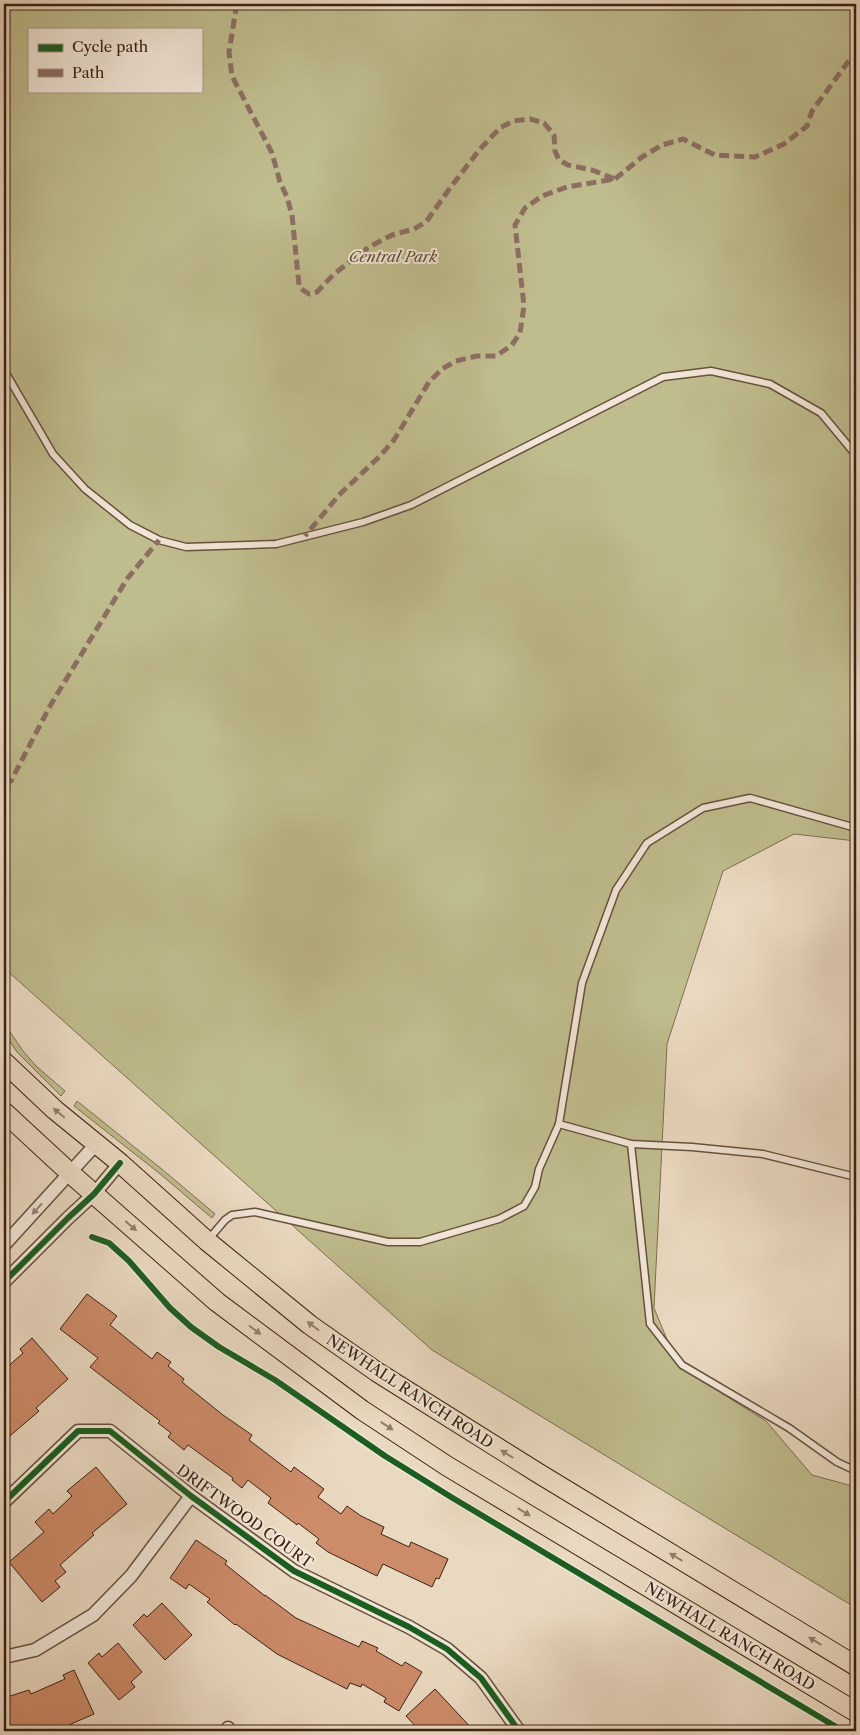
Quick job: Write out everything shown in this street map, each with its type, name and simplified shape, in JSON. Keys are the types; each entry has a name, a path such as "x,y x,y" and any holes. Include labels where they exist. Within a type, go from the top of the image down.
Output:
{"main road":[{"name":"NEWHALL RANCH ROAD","path":"4,1062 55,1110 97,1143 207,1241 310,1325 377,1372 538,1473 856,1666"},
{"name":"NEWHALL RANCH ROAD","path":"4,1112 70,1173 217,1302 362,1410 447,1466 856,1712"}],"street":[{"path":"4,1245 97,1143"},
{"path":"4,1282 94,1194 120,1163"},
{"name":"DRIFTWOOD COURT","path":"4,1502 78,1432 110,1431 191,1496 294,1570 408,1627 447,1649 481,1678 519,1731"},
{"path":"4,1657 34,1650 93,1615 131,1576 191,1496"}],"lane":[{"path":"4,370 52,454 85,489 130,524 159,540 186,547 276,544 363,522 411,505 662,377 711,372 770,384 821,413 856,455"},
{"path":"207,1241 225,1220 232,1215 255,1212 388,1242 420,1242 499,1219 524,1206 535,1187 539,1169 559,1124 582,983 616,890 646,843 703,808 750,798 856,828"},
{"path":"559,1124 631,1144 692,1147 763,1154 856,1177"},
{"path":"631,1144 650,1324 682,1365 789,1428 837,1462 856,1470"}],"green space":[{"name":"Central Park","path":"4,4 856,4 856,841 794,834 723,871 667,1044 654,1308 678,1366 766,1421 812,1475 856,1487 856,1608 432,1350 4,968"},
{"path":"4,1023 36,1066 65,1091 61,1096 17,1052 4,1033"},
{"path":"77,1101 215,1214 212,1218 159,1173 74,1106"}],"building":[{"path":"87,1294 117,1316 110,1325 152,1359 157,1352 171,1362 168,1366 184,1379 182,1382 223,1415 252,1435 249,1440 291,1472 294,1467 324,1489 318,1497 341,1514 347,1506 361,1516 384,1527 381,1534 409,1547 411,1542 448,1559 439,1579 436,1578 432,1587 383,1564 377,1576 328,1552 316,1543 319,1539 268,1503 271,1498 248,1480 242,1488 232,1480 233,1478 188,1445 184,1450 168,1437 171,1433 158,1423 160,1421 90,1367 98,1358 60,1329"},
{"path":"32,1338 68,1379 36,1408 39,1411 4,1441 4,1370 23,1353 20,1349"},
{"path":"96,1467 127,1504 92,1533 94,1535 60,1565 66,1572 55,1581 60,1587 42,1602 9,1562 44,1532 35,1522 49,1509 53,1514 72,1496 67,1491"},
{"path":"196,1540 227,1561 225,1564 296,1618 359,1647 362,1641 378,1648 376,1651 402,1666 405,1662 422,1672 399,1711 384,1702 386,1698 362,1684 361,1687 350,1683 347,1689 277,1654 235,1625 207,1602 210,1599 189,1584 186,1589 170,1578"},
{"path":"162,1603 192,1635 165,1660 133,1625 144,1614 147,1617"},
{"path":"118,1643 142,1672 131,1682 135,1687 119,1700 88,1663 99,1653 102,1657"},
{"path":"74,1670 94,1714 55,1731 6,1731 4,1726 4,1698 29,1690 31,1694 65,1679 63,1675"},
{"path":"435,1689 474,1731 420,1731 406,1716"}],"marked path":[{"path":"235,4 236,9 229,52 232,76 272,153 292,215 299,285 309,294 317,292 334,274 369,247 392,235 414,229 426,222 480,149 500,128 513,121 530,119 544,123 554,135 555,151 559,160 568,165 592,170 615,179 567,187 542,196 525,208 515,225 524,306 520,333 512,345 496,356 477,356 456,361 442,369 429,382 394,440 339,495 305,536"},
{"path":"615,179 642,157 662,145 683,139 715,155 755,157 784,144 807,126 812,111 856,51"},
{"path":"4,779 11,781 50,706 127,579 159,540"},
{"path":"4,794 11,781"}],"cycle path":[{"path":"4,1282 94,1194 120,1163"},
{"path":"92,1237 109,1243 129,1261 170,1308 191,1327 219,1347 275,1380 385,1456 451,1497 843,1731"},
{"path":"4,1502 78,1431 110,1431 191,1496 294,1571 409,1627 447,1649 481,1678 519,1731"}]}
